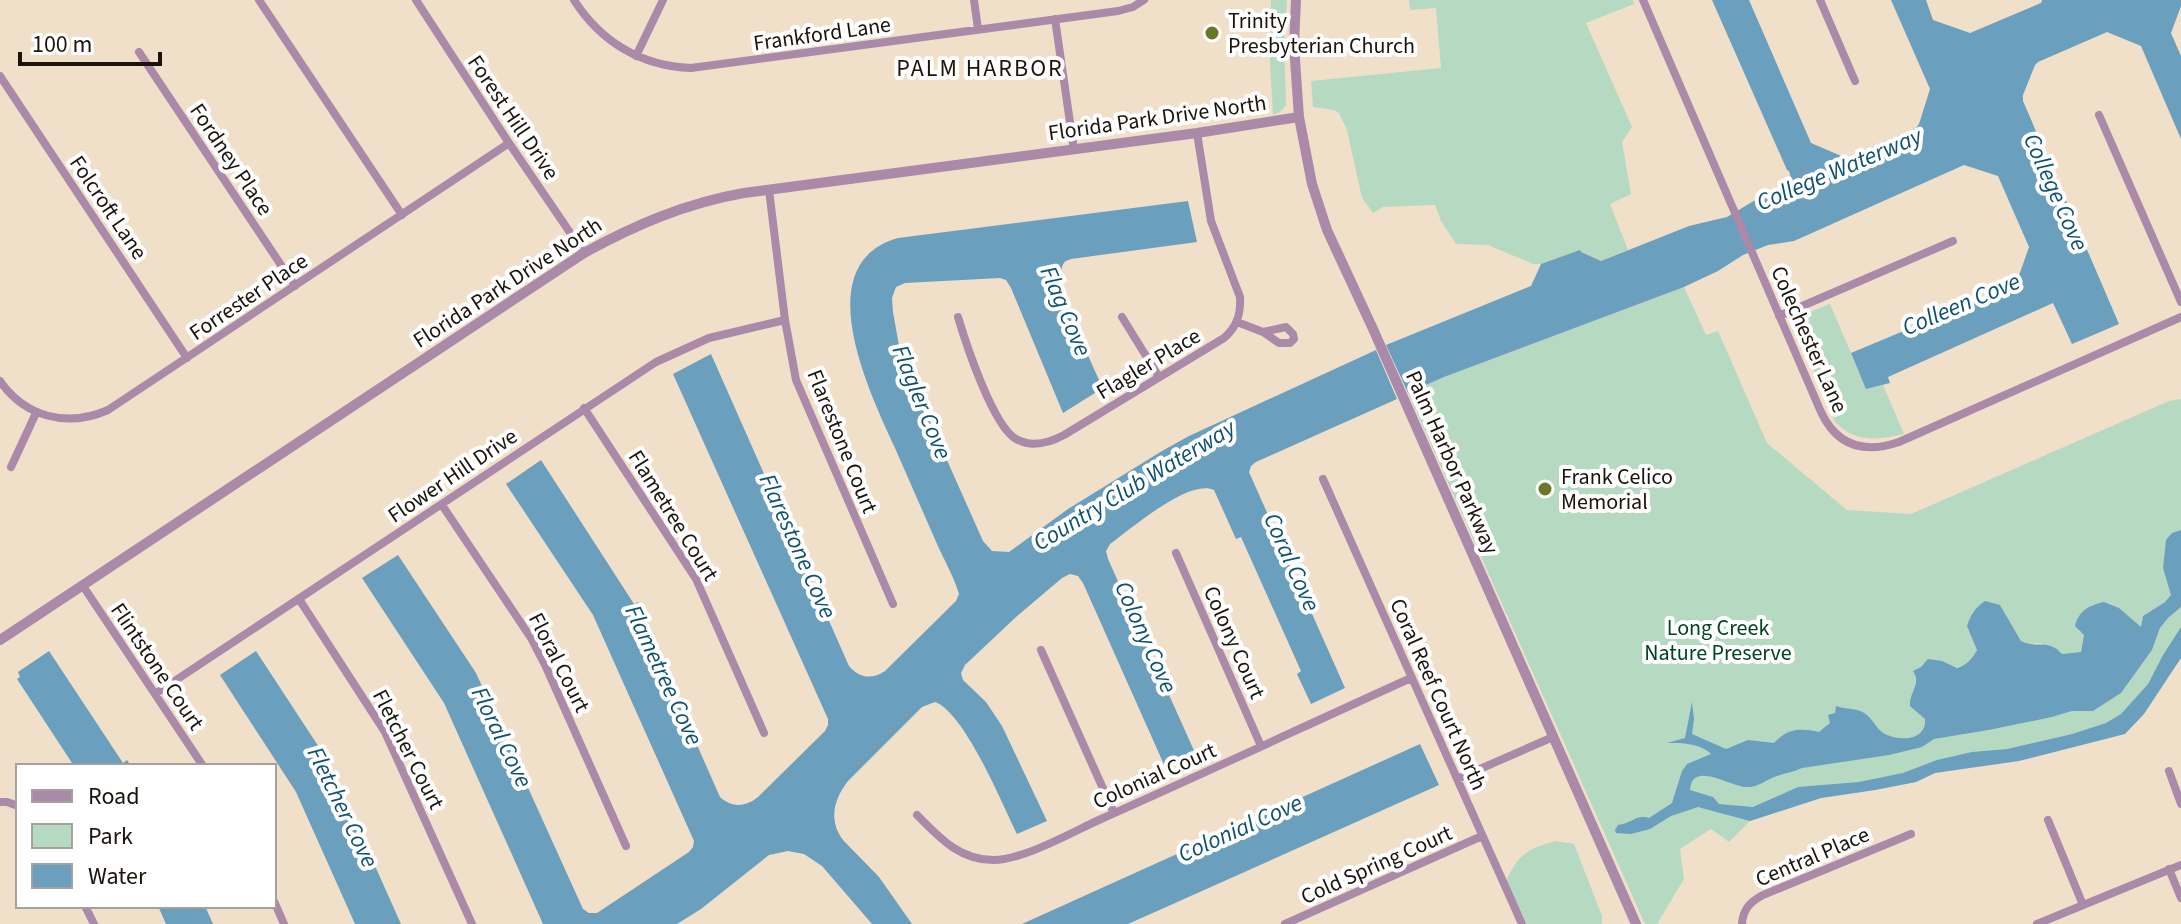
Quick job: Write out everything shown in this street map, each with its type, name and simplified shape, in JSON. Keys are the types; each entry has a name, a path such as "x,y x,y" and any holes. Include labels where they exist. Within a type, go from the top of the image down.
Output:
{"street":[{"path":"259,0 402,215"},
{"name":"Forest Hill Drive","path":"416,0 584,253"},
{"name":"Frankford Lane","path":"574,0 598,31 615,45 636,56 669,66 701,67 1118,11 1144,0"},
{"path":"636,56 663,0"},
{"path":"974,0 978,29"},
{"name":"Palm Harbor Parkway","path":"1296,0 1294,45 1299,117 1307,165 1319,208 1636,924"},
{"name":"Colechester Lane","path":"1643,0 1829,426 1846,441 1870,448 1888,446 2181,317"},
{"path":"1820,0 1855,81"},
{"path":"1055,19 1074,150"},
{"name":"Fordney Place","path":"139,52 295,286"},
{"name":"Folcroft Lane","path":"0,76 187,358"},
{"path":"2099,115 2181,302"},
{"name":"Florida Park Drive North","path":"0,640 584,253 660,215 703,201 769,190 1299,117"},
{"path":"1197,133 1211,221 1239,293 1237,322 1263,332"},
{"name":"Forrester Place","path":"36,413 60,419 92,416 115,406 509,143"},
{"name":"Flarestone Court","path":"769,190 785,320 799,389 893,604"},
{"path":"1779,316 1953,241"},
{"name":"Flagler Place","path":"958,317 966,344 999,419 1011,435 1023,442 1044,443 1057,439 1224,338 1237,322"},
{"path":"1122,317 1159,377"},
{"name":"Flower Hill Drive","path":"155,694 642,370 684,348 731,331 785,320"},
{"path":"0,381 13,397 36,413 11,467"},
{"name":"Flametree Court","path":"584,408 696,579 764,733"},
{"name":"Coral Reef Court North","path":"1323,479 1522,924"},
{"name":"Floral Court","path":"442,505 536,648 626,846"},
{"name":"Colony Court","path":"1176,553 1261,746"},
{"name":"Flintstone Court","path":"83,586 202,764"},
{"name":"Fletcher Court","path":"299,599 385,732 472,924"},
{"path":"1041,650 1114,813"},
{"name":"Colonial Court","path":"917,815 961,853 978,859 996,860 1024,853 1411,678"},
{"path":"1457,779 1553,737"},
{"path":"2169,771 2181,804"},
{"path":"2048,820 2083,905"},
{"name":"Central Place","path":"1742,924 1746,907 1753,900 1911,834"},
{"name":"Cold Spring Court","path":"1285,924 1482,836"},
{"path":"2037,924 2181,865"},
{"path":"2169,869 2181,898"},
{"path":"276,906 284,924"}],"green space":[{"path":"1271,0 1287,0 1284,41 1286,105 1273,115 1270,63"},
{"path":"1409,0 1633,0 1634,4 1586,23 1632,127 1622,142 1631,194 1610,204 1628,250 1601,261 1581,252 1533,264 1488,245 1456,244 1435,205 1383,207 1373,213 1362,198 1347,130 1339,113 1313,107 1311,81 1441,68 1436,8 1410,10"},
{"name":"Long Creek Nature Preserve","path":"1684,287 1706,335 1718,331 1767,443 1847,510 1911,514 2169,401 2181,399 2181,530 2172,533 2163,568 2172,595 2143,616 2141,628 2113,606 2092,605 2079,631 2084,635 2081,652 2062,654 2041,643 2026,644 2021,641 2000,605 1971,633 1977,650 1972,657 1963,665 1951,666 1933,739 1990,730 2072,711 2093,711 2121,693 2152,650 2160,628 2181,607 2181,627 2148,684 2121,714 2106,723 2007,749 1972,752 1916,782 1821,798 1750,821 1729,842 1711,829 1680,849 1684,879 1657,924 1645,924 1408,393"},
{"path":"1830,304 1866,388 1883,385 1904,434 1884,438 1859,437 1835,422 1792,319"},
{"path":"1556,841 1574,844 1602,916 1602,924 1527,924 1506,881 1525,854"}],"water":[{"path":"1712,0 1749,0 1811,143 1846,158 1915,129 1930,89 1891,0 1926,0 1933,20 1970,33 2042,0 2181,0 2171,33 2181,56 2181,139 2141,46 2107,32 2038,62 2023,95 2119,324 2072,344 2053,303 1888,377 1890,383 1866,389 1851,353 2016,284 2029,247 1998,176 1964,165 1794,241 1768,245 1743,255 1684,287 1408,393 1386,345 1531,286 1541,264 1580,250 1601,261 1689,226 1727,217 1792,182"},
{"path":"1188,201 1197,242 1071,259 1062,267 1061,277 1069,308 1103,388 1063,413 1006,280 905,283 896,287 892,298 893,312 901,357 983,541 992,551 1009,552 1068,509 1189,436 1376,350 1397,399 1256,462 1249,472 1345,688 1311,704 1297,674 1301,671 1241,537 1236,539 1214,490 1203,488 1190,491 1146,517 1110,544 1106,551 1196,755 1166,769 1083,583 1078,576 1070,574 1016,617 965,665 961,673 963,680 986,702 1002,726 1047,821 1017,834 970,741 947,710 935,702 922,707 848,781 839,795 834,817 838,832 879,877 912,924 872,924 822,866 804,854 788,851 769,855 701,909 677,924 543,924 444,703 362,578 398,555 476,673 583,909 597,913 689,852 694,841 593,615 506,484 541,460 634,604 638,602 652,632 648,634 720,797 734,804 749,803 825,731 828,719 673,374 711,354 849,666 861,675 875,676 885,671 956,601 959,594 884,425 861,365 850,302 855,274 870,252 898,238"},
{"path":"2181,530 2181,607 2160,628 2152,650 2121,693 2093,711 2072,711 1934,739 1922,747 1889,755 1802,768 1752,787 1714,777 1698,777 1692,781 1690,790 1713,797 1719,804 1753,807 1798,787 1859,782 1903,773 1937,760 1972,752 2007,749 2106,723 2121,714 2148,684 2181,627 2181,658 2144,714 2125,734 2019,761 1935,773 1916,782 1821,798 1750,821 1698,807 1671,816 1650,829 1631,834 1616,833 1618,825 1640,817 1649,818 1672,803 1687,764 1711,754 1696,746 1667,743 1685,738 1692,702 1692,734 1726,749 1748,740 1774,743 1795,730 1819,732 1830,723 1828,715 1835,713 1836,706 1863,712 1885,734 1898,738 1917,735 1922,731 1925,719 1910,706 1916,684 1913,671 1928,659 1957,668 1969,661 1977,650 1967,626 1974,612 1985,601 2000,605 2021,641 2052,646 2062,654 2081,652 2084,635 2075,626 2086,609 2104,602 2119,608 2141,627 2143,616 2171,595 2163,568 2166,540 2172,533"},
{"path":"49,651 123,763 127,760 130,764 73,764 17,679 20,677 18,672"},
{"name":"Fletcher Cove","path":"256,651 328,761 401,924 355,924 296,792 220,675"},
{"name":"Colonial Cove","path":"1420,744 1439,785 1128,924 1022,924"},
{"path":"159,908 206,908 213,924 166,924"}],"place":[{"name":"Trinity Presbyterian Church","path":"1212,33"},
{"name":"Frank Celico Memorial","path":"1545,489"}],"district":[{"name":"PALM HARBOR","path":"980,68"}],"water label":[{"name":"College Waterway","path":"1839,169"},
{"name":"College Cove","path":"2056,192"},
{"name":"Colleen Cove","path":"1961,304"},
{"name":"Flag Cove","path":"1066,311"},
{"name":"Flagler Cove","path":"922,402"},
{"name":"Country Club Waterway","path":"1134,485"},
{"name":"Flarestone Cove","path":"798,546"},
{"name":"Coral Cove","path":"1292,562"},
{"name":"Colony Cove","path":"1146,637"},
{"name":"Flametree Cove","path":"664,675"},
{"name":"Floral Cove","path":"502,737"}]}
